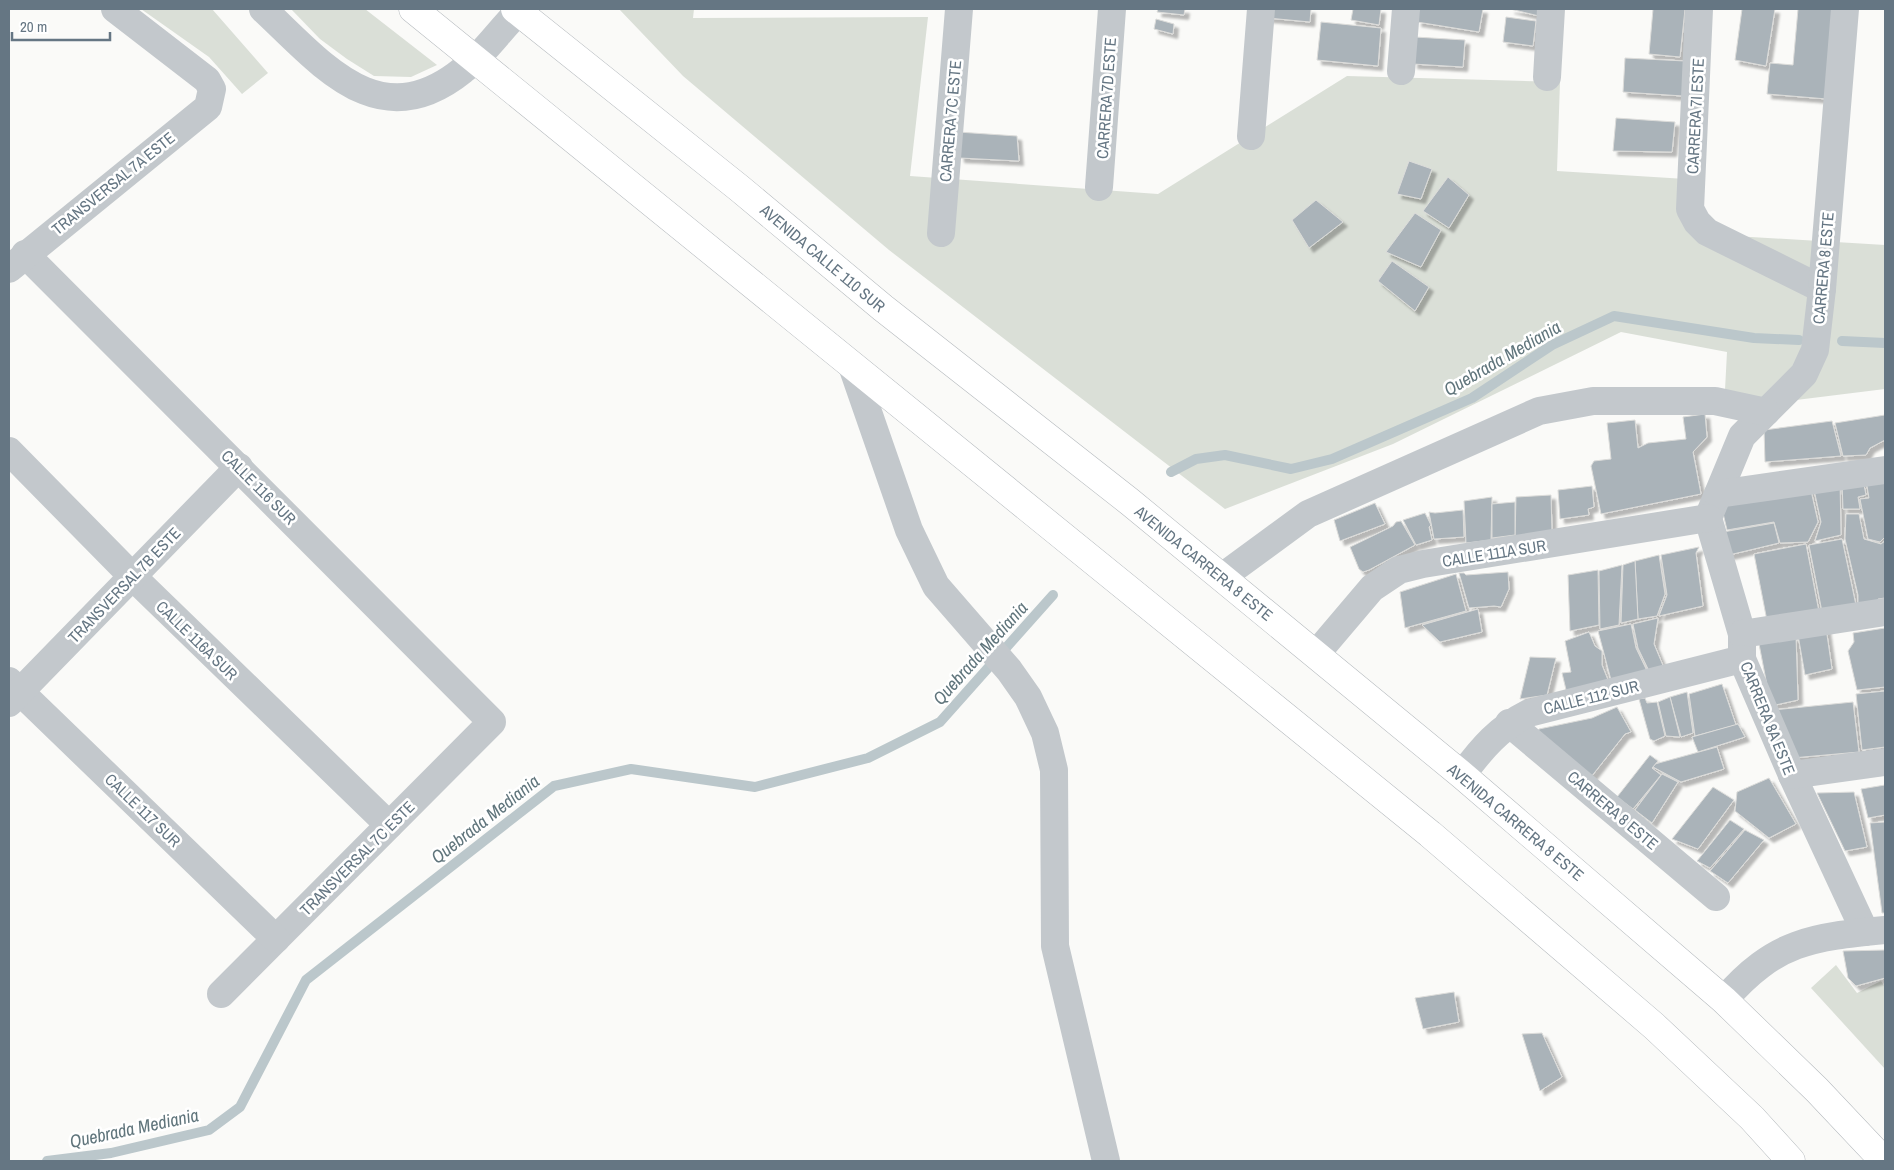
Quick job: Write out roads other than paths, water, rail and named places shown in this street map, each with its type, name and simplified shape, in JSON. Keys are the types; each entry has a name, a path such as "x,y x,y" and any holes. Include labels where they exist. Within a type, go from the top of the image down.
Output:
{"highway":[{"path":"412,9 1430,834 1639,1013 1752,1118 1791,1161"},
{"name":"AVENIDA CALLE 110 SUR","path":"518,9 883,308 1130,502"},
{"name":"AVENIDA CARRERA 8 ESTE","path":"1130,502 1462,775 1724,1000 1818,1090 1884,1161"}],"street":[{"name":"TRANSVERSAL 7A ESTE","path":"17,262 208,107 212,88 207,80 114,9"},
{"path":"263,9 329,71 345,82 368,93 396,97 427,92 443,85 465,69 518,9"},
{"name":"CARRERA 7C ESTE","path":"941,233 959,9"},
{"name":"CARRERA 7D ESTE","path":"1099,187 1112,9"},
{"path":"1252,136 1261,9"},
{"path":"1401,71 1406,9"},
{"path":"1547,77 1551,9"},
{"name":"CARRERA 7I ESTE","path":"1699,9 1690,209 1697,222 1707,232 1822,288"},
{"name":"CARRERA 8 ESTE","path":"1713,506 1742,436 1804,374 1815,350 1822,288 1845,9"},
{"name":"CALLE 116 SUR","path":"17,262 240,467 492,722"},
{"path":"852,366 909,530 936,586 1008,670 1028,697 1045,733 1054,770 1055,946 1106,1161"},
{"path":"1222,577 1308,514 1539,411 1593,401 1715,401 1766,412"},
{"name":"CALLE 116A SUR","path":"9,451 132,576 389,826"},
{"name":"TRANSVERSAL 7B ESTE","path":"12,691 132,576 240,467"},
{"name":"CALLE 111A SUR","path":"1316,654 1372,588 1399,570 1885,470"},
{"name":"CARRERA 8A ESTE","path":"1713,506 1742,646 1792,775 1875,931"},
{"name":"CALLE 112 SUR","path":"1462,775 1493,737 1509,723 1529,713 1742,646 1885,612"},
{"name":"CALLE 117 SUR","path":"12,691 276,939"},
{"name":"TRANSVERSAL 7C ESTE","path":"221,994 492,722"},
{"name":"CARRERA 8 ESTE","path":"1509,723 1716,897"},
{"path":"1792,775 1885,762"},
{"path":"1724,1000 1740,982 1762,963 1788,947 1816,939 1875,931"}],"waterway":[{"name":"Quebrada Mediania","path":"1171,472 1196,459 1225,455 1291,469 1332,459 1472,398 1552,345 1614,316 1754,338 1799,340"},
{"name":"Quebrada Mediania","path":"1842,341 1885,343"},
{"name":"Quebrada Mediania","path":"47,1161 111,1153 209,1130 240,1107 306,980 554,786 631,769 755,787 868,758 940,722 1053,595"}]}
